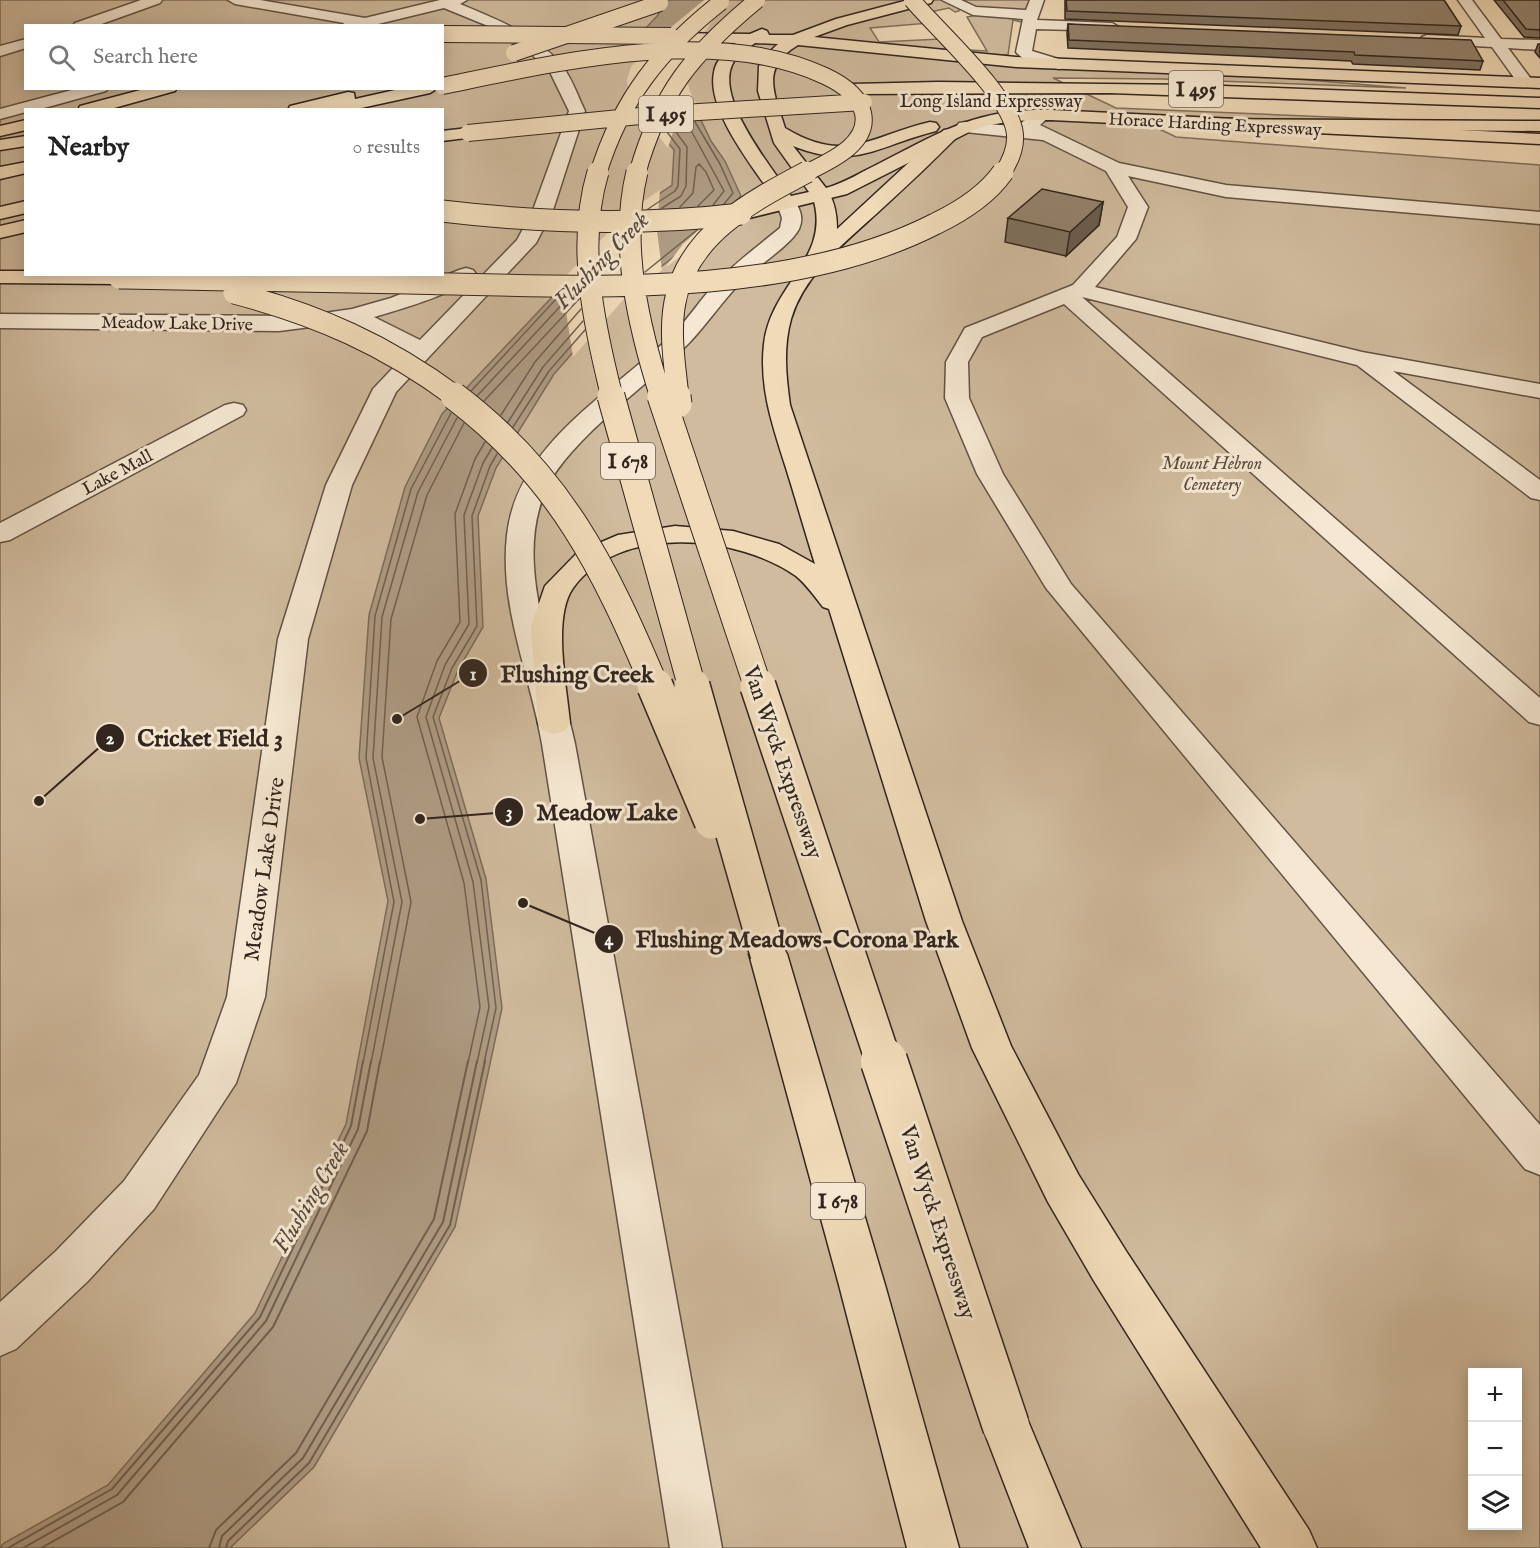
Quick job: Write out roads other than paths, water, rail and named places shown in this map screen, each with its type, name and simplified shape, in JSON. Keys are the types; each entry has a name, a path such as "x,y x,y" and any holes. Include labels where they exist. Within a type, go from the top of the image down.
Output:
{"main road":[{"path":"444,72 576,33 667,0"},
{"name":"I 678","path":"724,0 692,25 658,57 625,105 609,141 596,183 589,225 588,264 595,325 614,408 933,1548"},
{"name":"Van Wyck Expressway","path":"757,0 708,40 675,80 653,122 635,183 631,241 639,312 657,381 682,460 1045,1548"},
{"path":"0,277 592,286 659,284 725,279 790,270 880,247 941,221 980,197 1004,171 1015,142 1014,125 1000,100 912,0"},
{"path":"926,0 848,20 795,40 773,56 765,72 765,86 777,130 785,149 821,195 829,222 821,250 796,285 778,326 773,353 774,386 785,429 860,663 967,987 992,1048 1062,1188 1291,1548"},
{"path":"825,12 863,1"},
{"path":"444,34 671,36 704,34 778,22 741,46 724,66 721,80 739,137 787,204"},
{"path":"704,34 795,40 954,58 1533,83"},
{"path":"444,86 596,56 649,51 699,51 766,58 811,70 842,86 860,104 864,124 852,143 836,156 773,190 729,219 702,245 683,275 675,299 673,322 682,460"},
{"path":"1271,73 1540,95"},
{"name":"Long Island Expressway","path":"444,135 465,126 675,99 852,89 1124,87 1540,104"},
{"path":"94,108 161,90"},
{"path":"304,108 376,90"},
{"path":"335,108 421,90"},
{"name":"Long Island Expressway","path":"444,121 465,126 864,102 1004,99 1133,100 1540,117"},
{"name":"Horace Harding Expressway","path":"444,211 532,222 584,224 678,221 741,214 821,195 857,183 958,130 998,117 1044,115 1540,139"},
{"path":"1206,124 1540,126"},
{"path":"0,131 24,125"},
{"path":"777,130 801,145 840,152 862,150 921,129 942,126 958,130"},
{"path":"815,260 958,130"},
{"path":"0,145 24,141"},
{"path":"0,174 24,168"},
{"path":"0,211 24,206"},
{"path":"0,232 24,226"},
{"path":"119,278 220,290 295,309 336,325 376,345 431,380 470,409 514,450 563,507 601,569 635,639 768,954"},
{"path":"554,723 546,626 547,612 553,595 572,568 587,556 629,541 664,536 710,535 737,539 783,555 804,567 830,596 860,663"},
{"path":"1006,1426 1056,1548"},
{"path":"907,1449 921,1548"}],"street":[{"path":"86,24 155,0"},
{"path":"235,0 364,22"},
{"path":"949,0 973,11 1129,28"},
{"path":"1018,0 1030,19"},
{"path":"1037,0 1030,19 1024,52 1030,57 1059,64"},
{"path":"1465,0 1533,83"},
{"path":"356,24 452,2"},
{"name":"Meadow Lake Drive","path":"0,1333 72,1266 139,1195 216,1083 246,997 293,639 339,485 385,389 526,243 543,210 577,111 556,68 527,44 498,25 452,2"},
{"path":"1410,40 1540,45"},
{"path":"0,51 24,44"},
{"path":"0,114 92,90"},
{"path":"1044,115 1030,123 1031,127 1113,167 1226,191 1540,218"},
{"path":"958,130 1048,135"},
{"path":"1113,167 1138,207 1126,239 1075,293 973,333 957,362 957,398 990,474 1060,588 1540,1156"},
{"path":"696,1548 606,1013 554,723 530,637 520,543 526,505 536,485 565,445 682,337 726,285 788,231 793,218 787,204"},
{"name":"Meadow Lake Drive","path":"0,321 279,324 323,321 353,316 431,292 526,243"},
{"path":"1075,293 1362,359 1540,391"},
{"path":"1075,293 1540,715"},
{"path":"353,316 380,327 422,351"},
{"path":"1362,359 1540,492"},
{"name":"Lake Mall","path":"0,534 234,410"}],"water":[{"path":"666,0 723,0 681,63 688,93 741,196 698,238 621,298 554,374 496,468 478,516 483,627 458,670 439,718 486,879 502,1008 455,1227 314,1467 230,1548 0,1548 4,1543 108,1485 255,1313 346,1124 388,901 359,758 369,615 405,487 442,414 632,212 672,185 674,150 632,99 644,30 658,15"}],"place":[{"name":"Flushing Creek","path":"397,719"},
{"name":"Cricket Field 3","path":"39,801"},
{"name":"Meadow Lake","path":"420,819"},
{"name":"Flushing Meadows-Corona Park","path":"523,903"}],"park label":[{"name":"Mount Hebron Cemetery","path":"1212,473"}]}
